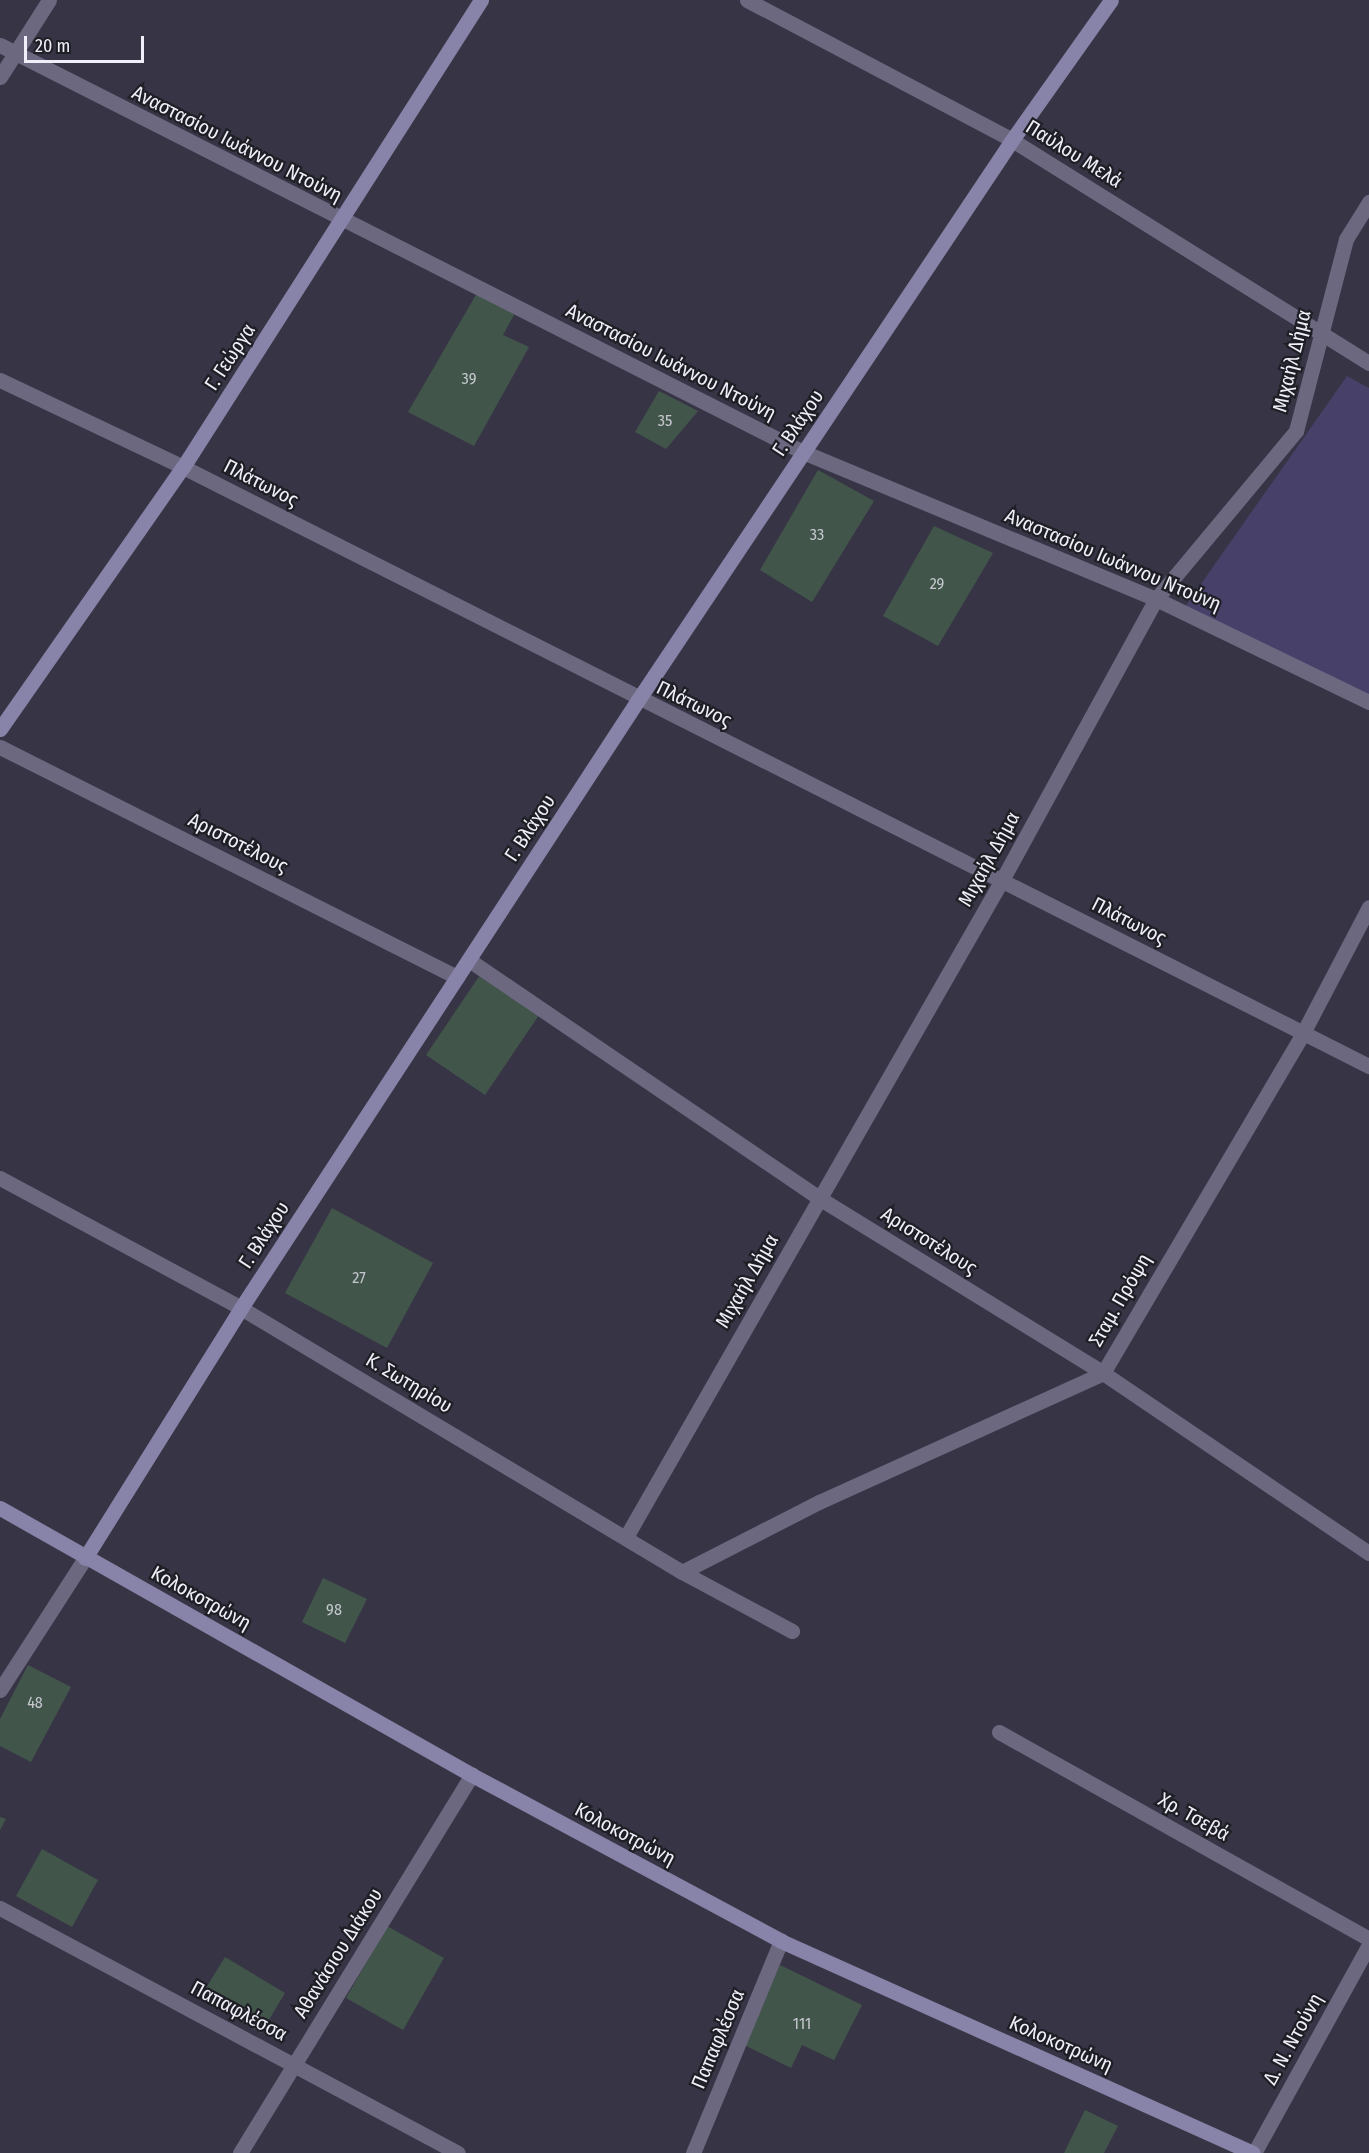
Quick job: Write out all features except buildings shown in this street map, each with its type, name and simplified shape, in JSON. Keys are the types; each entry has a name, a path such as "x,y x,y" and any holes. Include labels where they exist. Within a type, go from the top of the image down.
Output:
{"street":[{"path":"0,77 49,0"},
{"name":"Γ. Γεώργα","path":"0,729 183,467 343,222 481,0"},
{"name":"Παύλου Μελά","path":"747,0 1012,140 1369,363"},
{"name":"Γ. Βλάχου","path":"0,1690 241,1308 638,700 1012,140 1111,0"},
{"name":"Αναστασίου Ιωάννου Ντούνη","path":"0,45 343,222 803,452 1156,599 1369,702"},
{"name":"Μιχαήλ Δήμα","path":"626,1537 1002,880 1156,599 1296,431 1346,239 1369,202"},
{"name":"Πλάτωνος","path":"0,380 183,467 638,700 1002,880 1369,1066"},
{"name":"Αριστοτέλους","path":"0,747 458,977"},
{"name":"Σταμ. Πρόψη","path":"682,1572 819,1502 1103,1373 1303,1033 1369,907"},
{"name":"Αριστοτέλους","path":"469,960 819,1198 1103,1373 1369,1553"},
{"name":"Κ. Σωτηρίου","path":"0,1178 241,1308 682,1572 792,1631"},
{"name":"Κολοκοτρώνη","path":"0,1508 472,1775 781,1941 1253,2153"},
{"name":"Χρ. Τσεβά","path":"999,1732 1369,1939"},
{"name":"Αθανάσιου Διάκου","path":"240,2153 472,1775"},
{"name":"Παπαφλέσσα","path":"0,1908 458,2153"},
{"name":"Παπαφλέσσα","path":"693,2153 781,1941"},
{"name":"Δ. Ν. Ντούνη","path":"1253,2153 1369,1945"}],"shaded area":[{"path":"1347,376 1369,388 1369,702 1182,611"}]}
